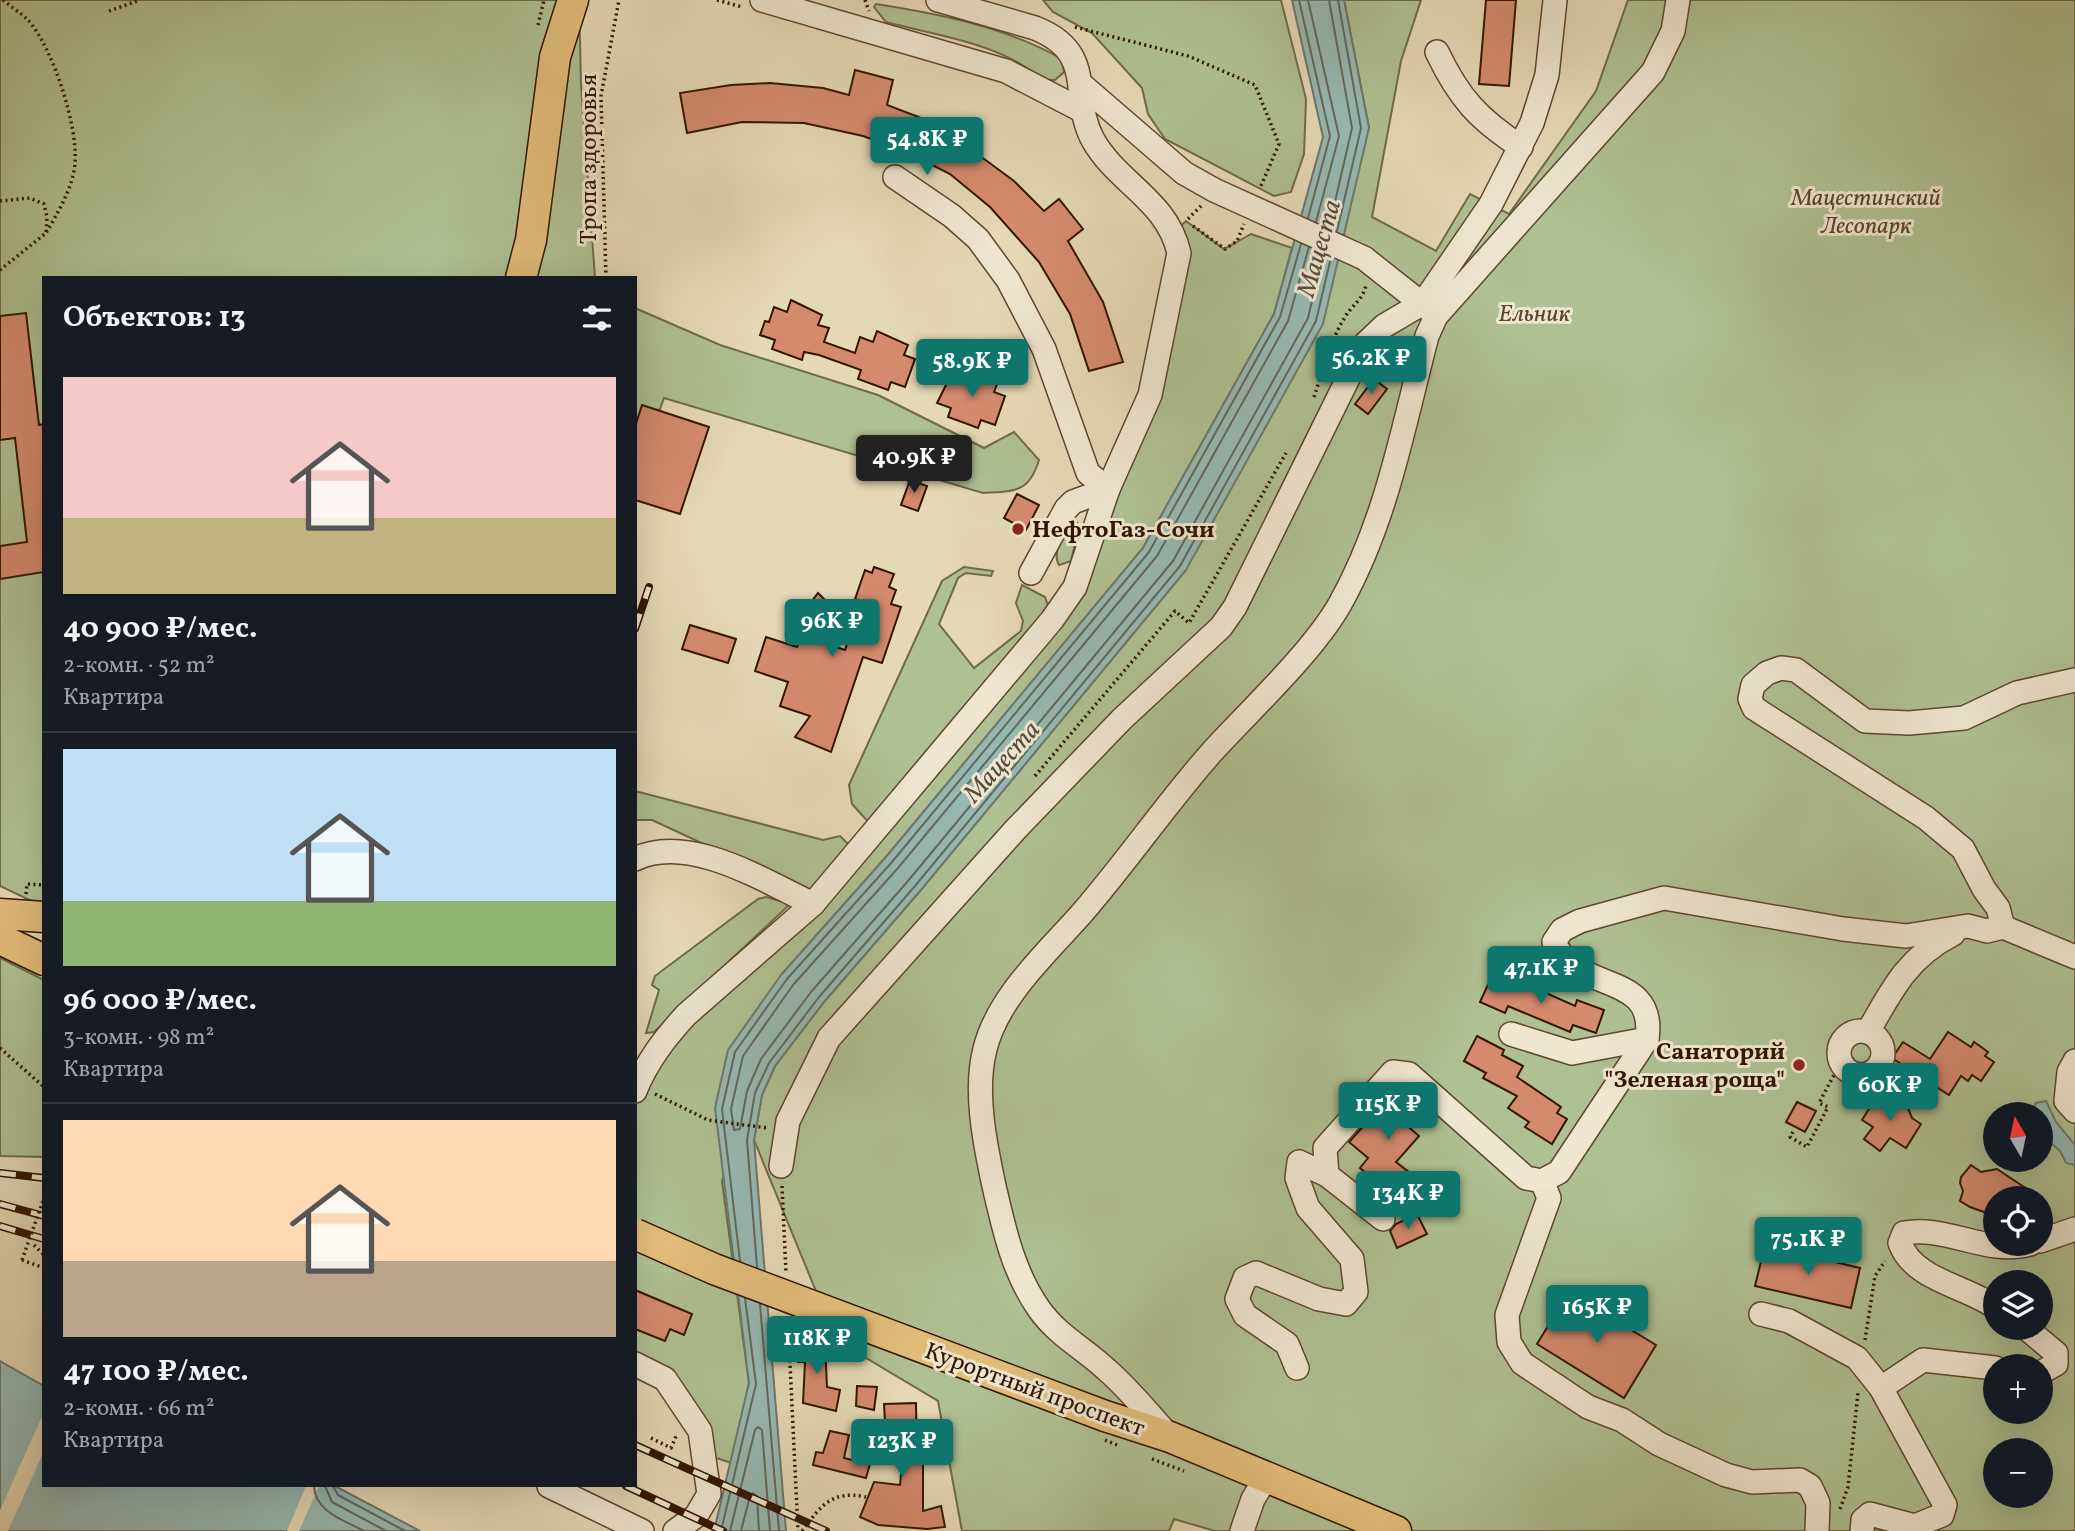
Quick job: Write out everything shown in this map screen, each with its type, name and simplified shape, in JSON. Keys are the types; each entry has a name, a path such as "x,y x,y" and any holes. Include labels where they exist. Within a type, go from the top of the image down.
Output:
{"main road":[{"path":"522,276 531,240 555,57 573,0"},
{"path":"0,914 42,917"},
{"path":"0,939 42,959"},
{"name":"Курортный проспект","path":"637,1235 714,1269 1105,1416 1170,1437 1396,1531"}],"street":[{"path":"637,1086 653,1054 686,1015 806,900 1052,621 1075,587 1108,489 1150,395 1179,253 1174,232 1162,215 1122,176 1092,138 1083,111 1082,85 1076,65 1067,50 1047,33 939,0"},
{"path":"1170,1437 1125,1387 1069,1341 1040,1311 1020,1278 1005,1232 989,1164 980,1079 985,1048 997,1018 1022,982 1125,864 1208,757 1296,661 1339,606 1388,494 1427,336 1430,309 1532,123 1547,75 1555,0"},
{"path":"781,1166 788,1121 829,1038 1015,830 1122,719 1221,626 1235,607 1365,344 1384,326 1430,309 1653,72 1673,32 1678,0"},
{"path":"752,4 1006,71 1083,111"},
{"path":"1437,52 1455,89 1490,126 1521,147"},
{"path":"1082,85 1210,195 1364,258 1430,309"},
{"path":"895,177 978,239 1008,280 1044,349 1088,473 1108,489"},
{"path":"1031,573 1066,509 1073,502 1108,489"},
{"path":"2003,927 1998,908 1984,889 1963,849 1926,818 1754,708 1750,699 1753,685 1767,673 1781,668 1796,670 1865,721 1909,723 1964,718 2018,693 2075,680"},
{"path":"637,858 649,853 682,851 709,857 806,900"},
{"path":"1327,1175 1325,1148 1393,1072 1409,1074 1526,1178 1542,1181 1559,1172 1647,1039 1650,1022 1646,1008 1637,996 1602,982 1561,959 1554,942 1562,930 1580,921 1664,898 1829,927 1906,936 1968,926 1987,931 2003,927 2075,957"},
{"path":"1868,1032 1895,982 1926,947 1968,926"},
{"path":"1853,1032 1868,1032 1881,1041 1884,1057 1876,1070 1861,1076 1846,1071 1838,1058 1841,1042 1853,1032"},
{"path":"1511,1034 1572,1054 1647,1039"},
{"path":"2075,1061 2068,1072 2066,1101 2075,1111"},
{"path":"1297,1368 1287,1344 1245,1315 1237,1299 1245,1278 1256,1273 1319,1299 1346,1304 1356,1292 1352,1259 1308,1208 1297,1178 1298,1162 1327,1175 1383,1220"},
{"path":"1542,1181 1549,1198 1507,1315 1509,1342 1522,1363 1588,1407 1622,1420 1659,1444 1726,1475 1752,1482 1800,1480 1810,1486 1818,1503 1817,1531"},
{"path":"2053,1237 2075,1229"},
{"path":"1983,1243 1920,1230 1905,1233 1900,1243 1903,1253 1921,1270 1983,1301"},
{"path":"1761,1314 1790,1321 1857,1359 1881,1388 1945,1505 1942,1515 1915,1527 1870,1514 1863,1520 1862,1531"},
{"path":"2040,1340 2056,1353 2056,1364 2053,1366"},
{"path":"1881,1388 1923,1360 1983,1367"},
{"path":"637,1365 664,1379 700,1430 709,1494 696,1517 675,1531"},
{"path":"1242,1531 1253,1499 1266,1478"},
{"path":"551,1487 642,1531"}],"path":[{"path":"0,270 46,233 63,205 75,163 70,114 55,68 29,21 3,0"},
{"path":"109,11 140,0"},
{"name":"Тропа здоровья","path":"606,276 601,96 619,0"},
{"path":"717,0 752,4"},
{"path":"1072,26 1188,56 1255,85 1279,144 1258,193"},
{"path":"1210,195 1186,221 1225,249 1237,241 1247,217"},
{"path":"0,201 30,198 44,204 46,233"},
{"path":"1313,399 1330,349 1346,316 1365,293 1366,281"},
{"path":"1033,779 1175,611 1189,623 1289,447"},
{"path":"27,884 42,885"},
{"path":"0,1048 42,1085"},
{"path":"1793,1132 1790,1138 1807,1147 1828,1107 1819,1103 1841,1062"},
{"path":"637,1088 708,1120 763,1127"},
{"path":"781,1166 786,1278"},
{"path":"42,1204 22,1260 42,1267"},
{"path":"34,1245 42,1255"},
{"path":"788,1320 800,1531"},
{"path":"651,1438 671,1448"},
{"path":"800,1531 824,1502 849,1494 866,1497"}],"green space":[{"path":"0,0 579,0 581,85 595,276 42,276 42,906 0,886"},
{"path":"1043,0 1281,0 1306,99 1304,154 1291,192 1274,196 1165,139 1148,114 1142,88 1092,33 1053,12"},
{"path":"1344,0 1421,0 1401,61 1372,217 1436,251 1470,194 1509,214 1596,91 1628,0 2075,0 2075,1531 1215,1531 1174,1519 1169,1531 962,1531 938,1401 836,1340 754,1140 762,1095 775,1066 824,1002 920,891 1186,570 1369,128"},
{"path":"876,4 948,17 1018,38 1062,59 1064,72 1055,80 1042,80 1026,67 989,49 886,22 874,7"},
{"path":"1186,221 1224,249 1251,234 1292,248 1274,314 1143,548 886,857 781,975 722,1181 749,1383 731,1463 705,1454 700,1430 637,1366 637,1087 654,1054 813,904 1052,620 1150,395 1174,232"},
{"path":"637,309 720,345 878,395 984,448 1014,432 1039,460 1031,479 1019,488 983,493 664,398 637,472"},
{"path":"1075,519 1079,526 1071,561 1059,565 1058,547"},
{"path":"964,567 993,571 991,576 966,573 958,578 939,624 974,668 1021,631 1023,621 1016,603 1022,585 1045,597 1049,609 871,825 852,804 849,785 942,581"},
{"path":"637,792 823,840 840,836 848,844 848,852 812,894 652,820 637,820"},
{"path":"766,897 790,904 654,1032 646,1033 659,990 652,985 655,976 758,899"},
{"path":"0,958 42,979 42,1157 0,1156"}],"water":[{"name":"Мацеста","path":"1292,0 1344,0 1369,128 1323,324 1186,570 920,891 824,1002 775,1066 762,1095 754,1140 786,1531 714,1531 749,1383 715,1108 728,1050 781,975 886,857 1143,548 1274,314 1323,137"},
{"path":"2053,1116 2075,1145 2075,1165 2066,1163 2053,1145"},
{"path":"0,1361 42,1385 42,1487 337,1487 420,1531 0,1531"}],"pier":[{"path":"42,1416 42,1455 8,1531 0,1531 0,1510"},
{"path":"306,1487 319,1487 299,1531 287,1531"}],"building":[{"path":"1486,0 1516,0 1509,86 1479,84"},
{"path":"855,70 893,80 887,105 921,118 953,136 1014,181 1044,211 1059,199 1083,229 1068,241 1103,302 1123,362 1089,371 1070,314 1039,262 990,207 950,174 905,151 863,136 804,123 742,122 687,133 680,93 731,85 770,83 823,88 849,95"},
{"path":"791,300 822,315 818,325 829,328 824,342 855,353 860,337 873,342 877,331 908,345 904,355 915,359 905,387 891,382 888,390 858,379 861,370 819,355 804,352 802,360 772,349 775,340 760,335 765,321 769,322 774,307 787,312"},
{"path":"26,313 39,425 42,424 42,572 0,579 0,546 27,542 15,438 0,440 0,316"},
{"path":"968,368 998,382 994,392 1005,396 995,425 981,420 978,428 948,417 951,408 937,403 951,375 964,380"},
{"path":"1374,379 1387,389 1368,414 1355,404"},
{"path":"642,405 709,427 680,514 637,501 637,421"},
{"path":"910,480 927,486 918,511 901,505"},
{"path":"1017,494 1039,505 1026,530 1004,518"},
{"path":"874,567 894,574 889,587 896,590 891,604 901,607 882,663 863,657 831,752 795,737 810,716 780,706 788,682 755,671 766,637 797,647 812,601 818,593 828,603 815,640 845,650 861,601 855,599 865,570 872,573"},
{"path":"690,625 736,639 728,663 682,649"},
{"path":"1492,976 1515,986 1517,980 1575,1006 1577,1000 1604,1010 1596,1033 1573,1025 1570,1032 1508,1006 1505,1013 1480,1002"},
{"path":"1948,1032 1971,1047 1974,1042 1988,1052 1985,1056 1994,1062 1981,1081 1972,1075 1968,1081 1961,1076 1949,1095 1892,1058 1903,1042 1930,1059"},
{"path":"1477,1036 1504,1050 1502,1055 1523,1066 1517,1077 1561,1107 1557,1113 1567,1119 1552,1144 1525,1127 1529,1122 1508,1108 1517,1096 1483,1078 1486,1073 1464,1061"},
{"path":"1399,1087 1422,1104 1405,1124 1419,1136 1396,1162 1414,1176 1396,1198 1360,1168 1368,1158 1349,1142"},
{"path":"1877,1096 1890,1104 1893,1099 1905,1101 1912,1118 1921,1124 1906,1148 1890,1138 1880,1151 1864,1139 1873,1127 1862,1120"},
{"path":"1797,1102 1816,1111 1805,1132 1786,1122"},
{"path":"1971,1165 1981,1172 2002,1172 2022,1186 1983,1186 1983,1212 1960,1201 1963,1191 1961,1177"},
{"path":"1417,1214 1427,1234 1397,1248 1390,1231 1396,1224"},
{"path":"1765,1245 1860,1268 1851,1308 1755,1286"},
{"path":"637,1291 692,1314 684,1335 670,1329 665,1341 637,1330"},
{"path":"1569,1292 1656,1345 1624,1398 1537,1344"},
{"path":"797,1341 825,1342 827,1387 840,1390 836,1411 803,1403 805,1362 798,1362"},
{"path":"857,1386 877,1387 874,1410 856,1406"},
{"path":"916,1403 917,1460 923,1460 923,1511 941,1506 945,1527 927,1529 878,1525 860,1517 874,1482 900,1485 904,1440 886,1440 884,1404"},
{"path":"830,1431 849,1435 844,1458 870,1464 866,1478 813,1465 816,1452 823,1453"}],"railway":[{"path":"637,623 649,587"},
{"path":"0,1173 42,1178"},
{"path":"0,1204 42,1215"},
{"path":"0,1226 42,1238"},
{"path":"637,1446 826,1531"},
{"path":"628,1487 723,1531"}],"place":[{"name":"НефтоГаз-Сочи","path":"1018,529"},
{"name":"Санаторий \"Зеленая роща\"","path":"1799,1065"}],"park label":[{"name":"Мацестинский Лесопарк","path":"1866,211"},
{"name":"Ельник","path":"1534,313"}]}
